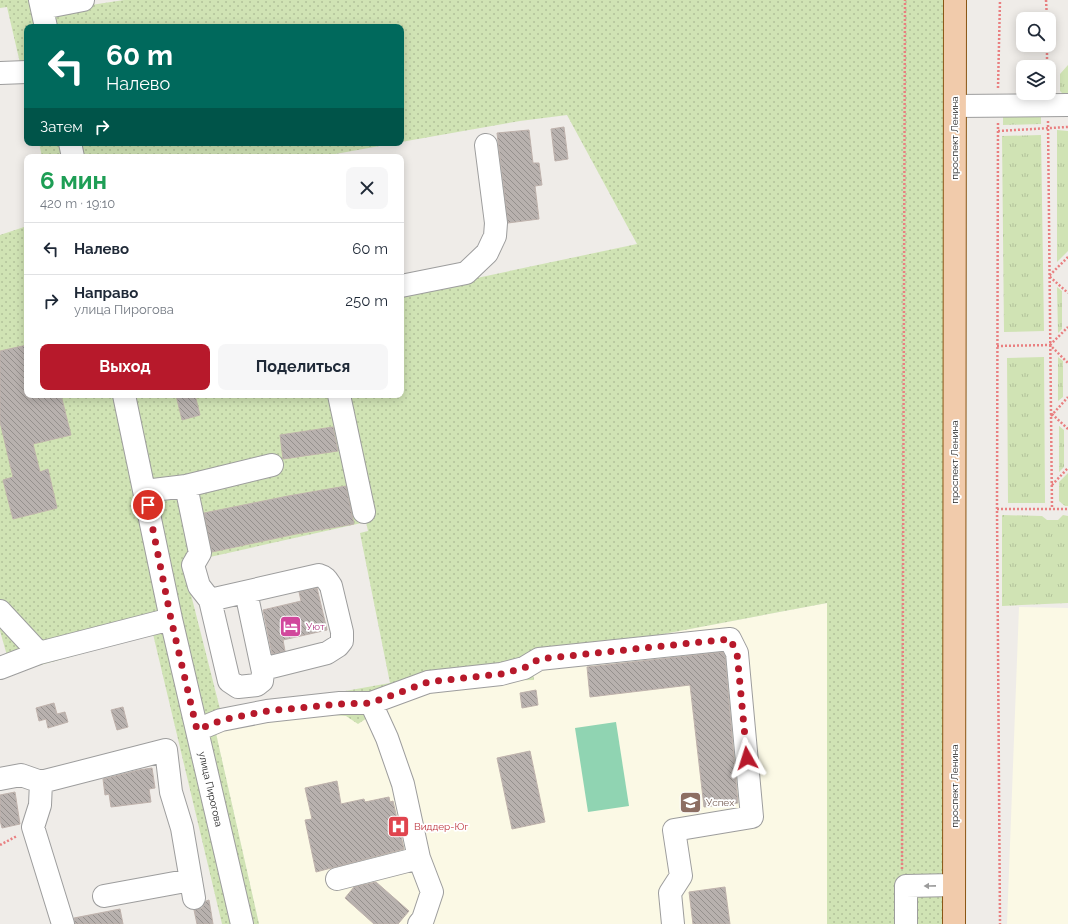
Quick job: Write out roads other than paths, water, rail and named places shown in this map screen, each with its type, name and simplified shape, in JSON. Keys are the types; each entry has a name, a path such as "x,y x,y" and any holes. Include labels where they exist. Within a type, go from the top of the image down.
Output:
{"main road":[{"name":"проспект Ленина","path":"954,0 954,924"}],"street":[{"path":"43,12 83,0"},
{"path":"0,73 24,72"},
{"path":"954,106 1058,105"},
{"path":"404,285 466,273 487,252 495,236 496,223 486,145"},
{"name":"улица Пирогова","path":"125,398 171,619 242,924"},
{"path":"340,398 364,512"},
{"path":"145,491 186,486 272,465"},
{"path":"186,486 200,553 193,565 199,586 210,600 229,681 238,688 257,685 262,681 263,669 246,592"},
{"path":"210,600 319,575 325,577 330,586 342,632 342,641 338,646 327,653 263,669"},
{"path":"0,611 39,653"},
{"path":"0,668 39,653 171,619"},
{"path":"197,730 222,720 267,711 340,704 371,703 428,682 501,674 524,668 539,659 730,639 737,653 752,817 674,830 681,876 670,893 673,924"},
{"path":"371,703 387,738 403,784 419,858 432,892 423,919 419,924"},
{"path":"0,779 21,775 41,782 166,750 171,792 182,828 193,889 104,896"},
{"path":"41,782 40,805 33,827 63,924"},
{"path":"337,879 419,858"},
{"path":"906,924 906,886 954,885"}],"place":[{"name":"Уют","path":"291,626"},
{"name":"Успех","path":"691,802"},
{"name":"Виддер-Юг","path":"398,826"}]}
